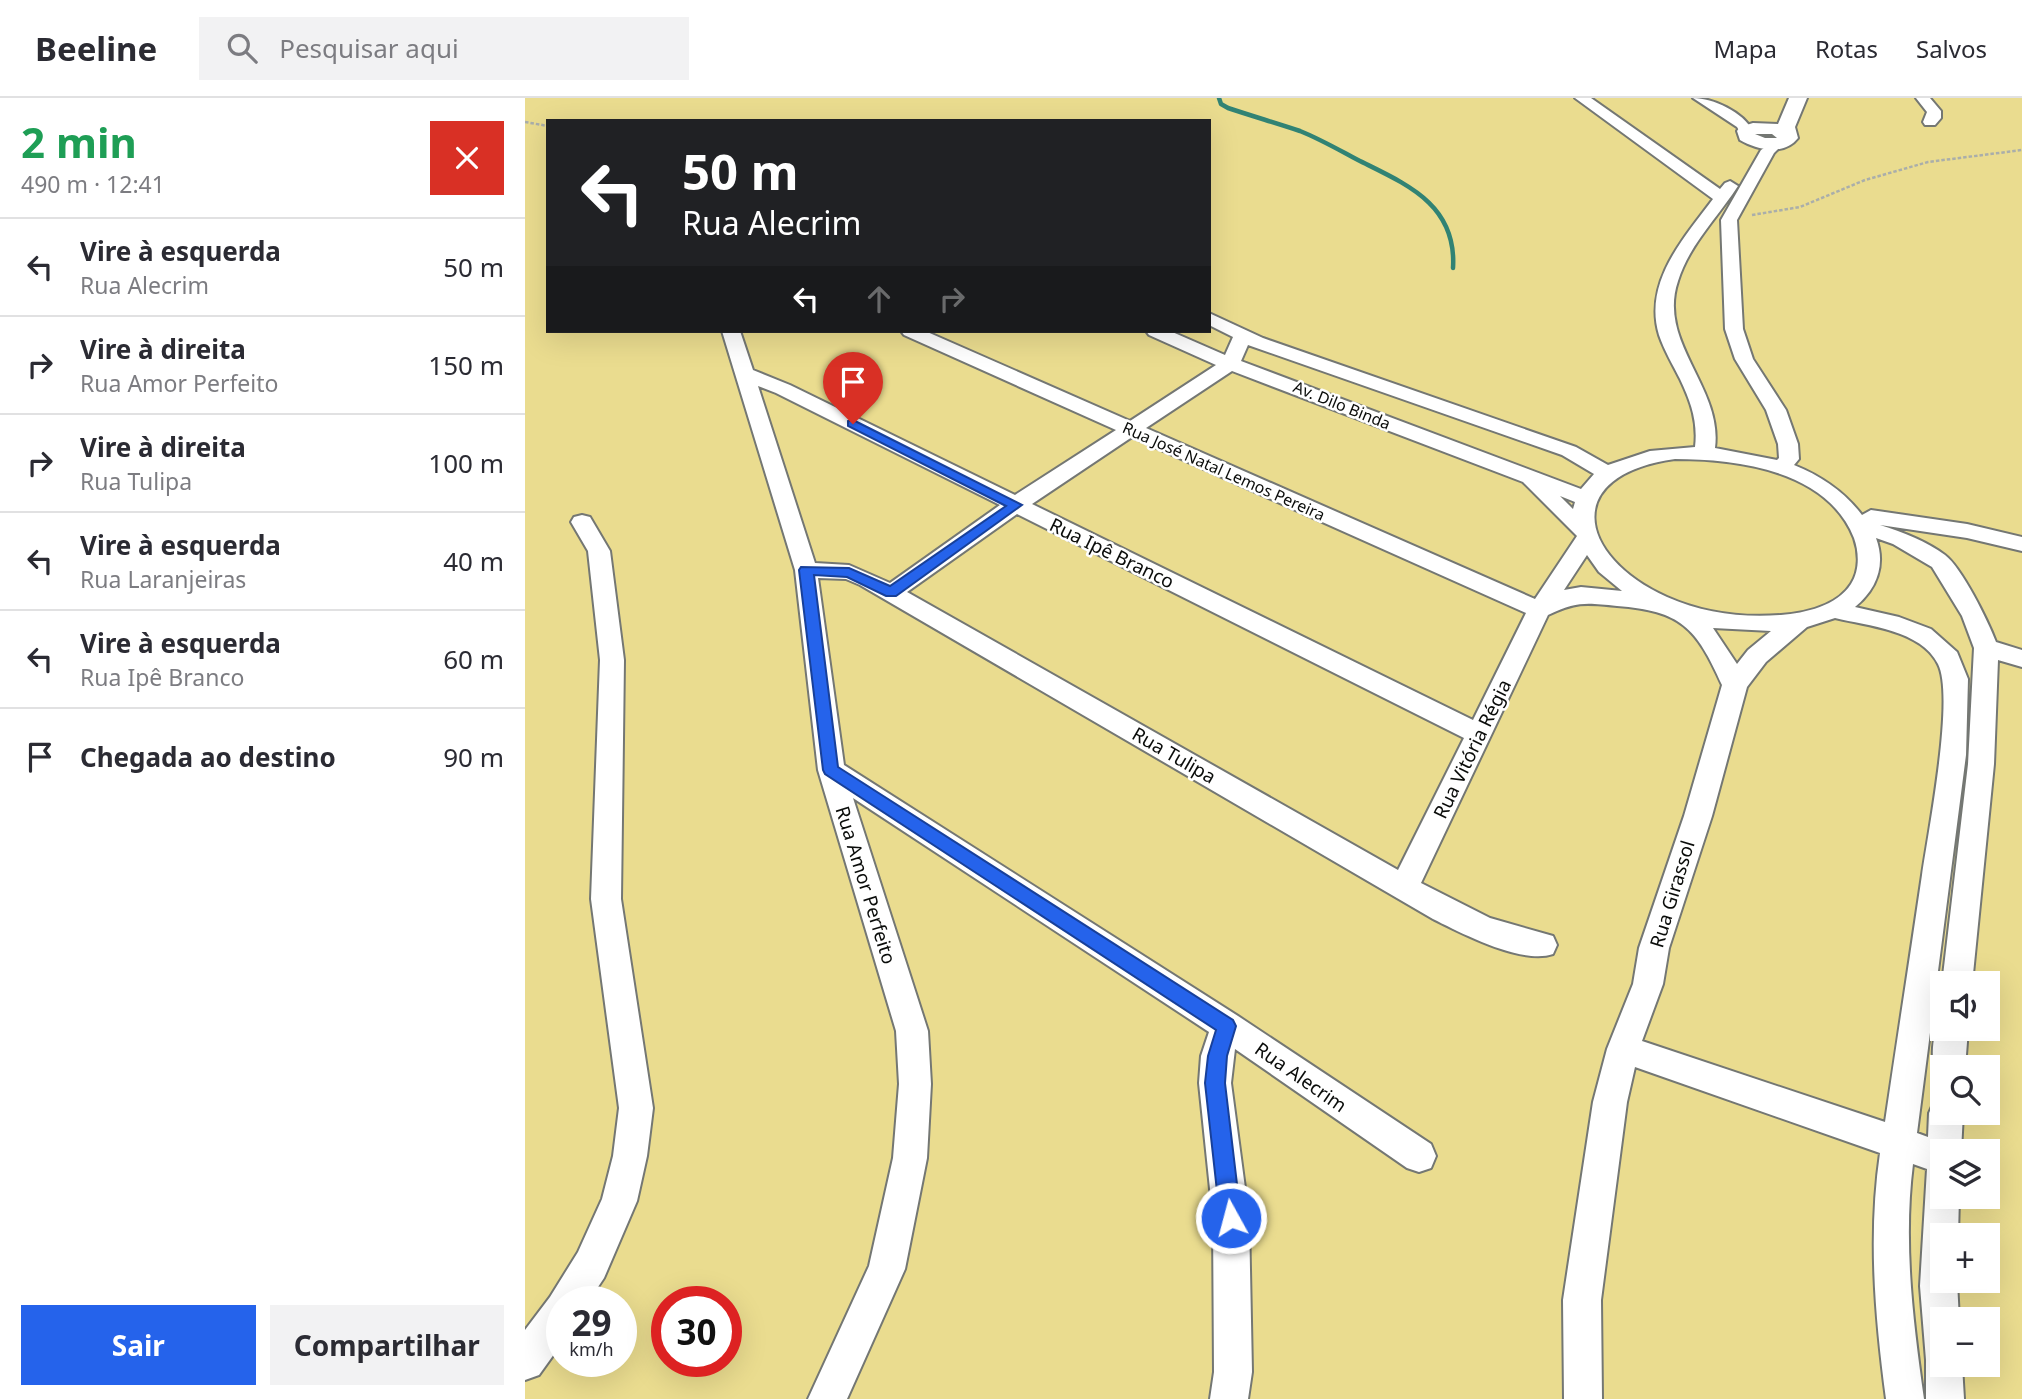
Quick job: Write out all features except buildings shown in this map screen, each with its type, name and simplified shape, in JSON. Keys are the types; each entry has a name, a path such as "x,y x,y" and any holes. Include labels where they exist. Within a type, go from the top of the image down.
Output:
{"street":[{"path":"1582,98 1704,184 1732,192"},
{"path":"1700,98 1754,130 1781,131 1782,140"},
{"path":"1716,98 1754,130"},
{"path":"1754,130 1772,122 1783,98"},
{"path":"1704,452 1708,440 1704,407 1667,332 1664,297 1677,259 1768,150 1782,140 1798,98"},
{"path":"1923,98 1934,111 1934,118 1930,122"},
{"path":"1754,130 1752,146 1732,192 1734,329 1744,359 1776,411 1788,444 1789,459 1780,468"},
{"name":"Av. Dilo Binda","path":"1211,319 1243,336 1569,451"},
{"name":"Rua Amor Perfeito","path":"732,333 806,570 831,770 912,1031 915,1084 909,1158 887,1269 827,1399"},
{"name":"Rua José Natal Lemos Pereira","path":"914,333 1539,610"},
{"name":"Av. Dilo Binda","path":"1160,333 1529,479"},
{"path":"891,593 1016,505 1230,363 1243,336"},
{"name":"Rua Ipê Branco","path":"745,374 783,389 1479,734"},
{"path":"1539,610 1567,597 1581,595 1666,605 1736,623 1798,621 1832,610 1857,593 1869,570 1869,546 1855,520 1821,488 1780,468 1751,459 1704,452 1625,456 1569,451"},
{"path":"1569,451 1608,473"},
{"path":"1539,610 1586,536 1583,520 1587,499 1608,473 1658,455"},
{"path":"1529,479 1561,487 1587,499"},
{"path":"1529,479 1586,536 1604,564 1618,577 1697,623 1707,635 1735,685 1757,656 1798,621"},
{"path":"1855,520 1967,531 2022,544"},
{"path":"1855,520 1901,540 1940,562 1974,615 1986,647 1981,764 1958,971"},
{"path":"577,1286 591,1265 619,1200 630,1156 636,1108 605,899 612,660 599,551 583,522"},
{"name":"Rua Tulipa","path":"806,570 849,572 891,593 1481,930 1505,939 1542,945"},
{"name":"Rua Vitória Régia","path":"1404,888 1539,610"},
{"path":"1832,610 1891,623 1923,635 1948,658 1956,679 1953,755 1899,1142 1890,1232 1893,1296 1905,1399"},
{"path":"1986,647 2022,659"},
{"name":"Rua Girassol","path":"1583,1399 1582,1300 1609,1102 1623,1049 1648,984 1654,948 1697,816 1735,685"},
{"name":"Rua Alecrim","path":"831,770 1227,1026 1419,1156"},
{"path":"1227,1026 1217,1056 1215,1083 1231,1218 1233,1372 1229,1399"},
{"path":"1623,1049 1930,1153"},
{"path":"1940,1307 1941,1209"},
{"path":"525,1361 546,1333"},
{"path":"1944,1377 1945,1399"}],"path":[{"path":"525,122 546,126"},
{"path":"1731,217 1800,207 1865,180 1928,162 2022,150"}],"shaded area":[{"path":"525,98 2022,98 2022,1399 525,1399"}],"waterway":[{"path":"1219,98 1221,104 1228,108 1307,134 1410,188 1425,199 1447,228 1452,246 1453,268"}],"route":[{"path":"853,424 1016,505 891,593 849,572 806,570 831,770 1227,1026 1217,1056 1215,1083 1231,1218"}]}
